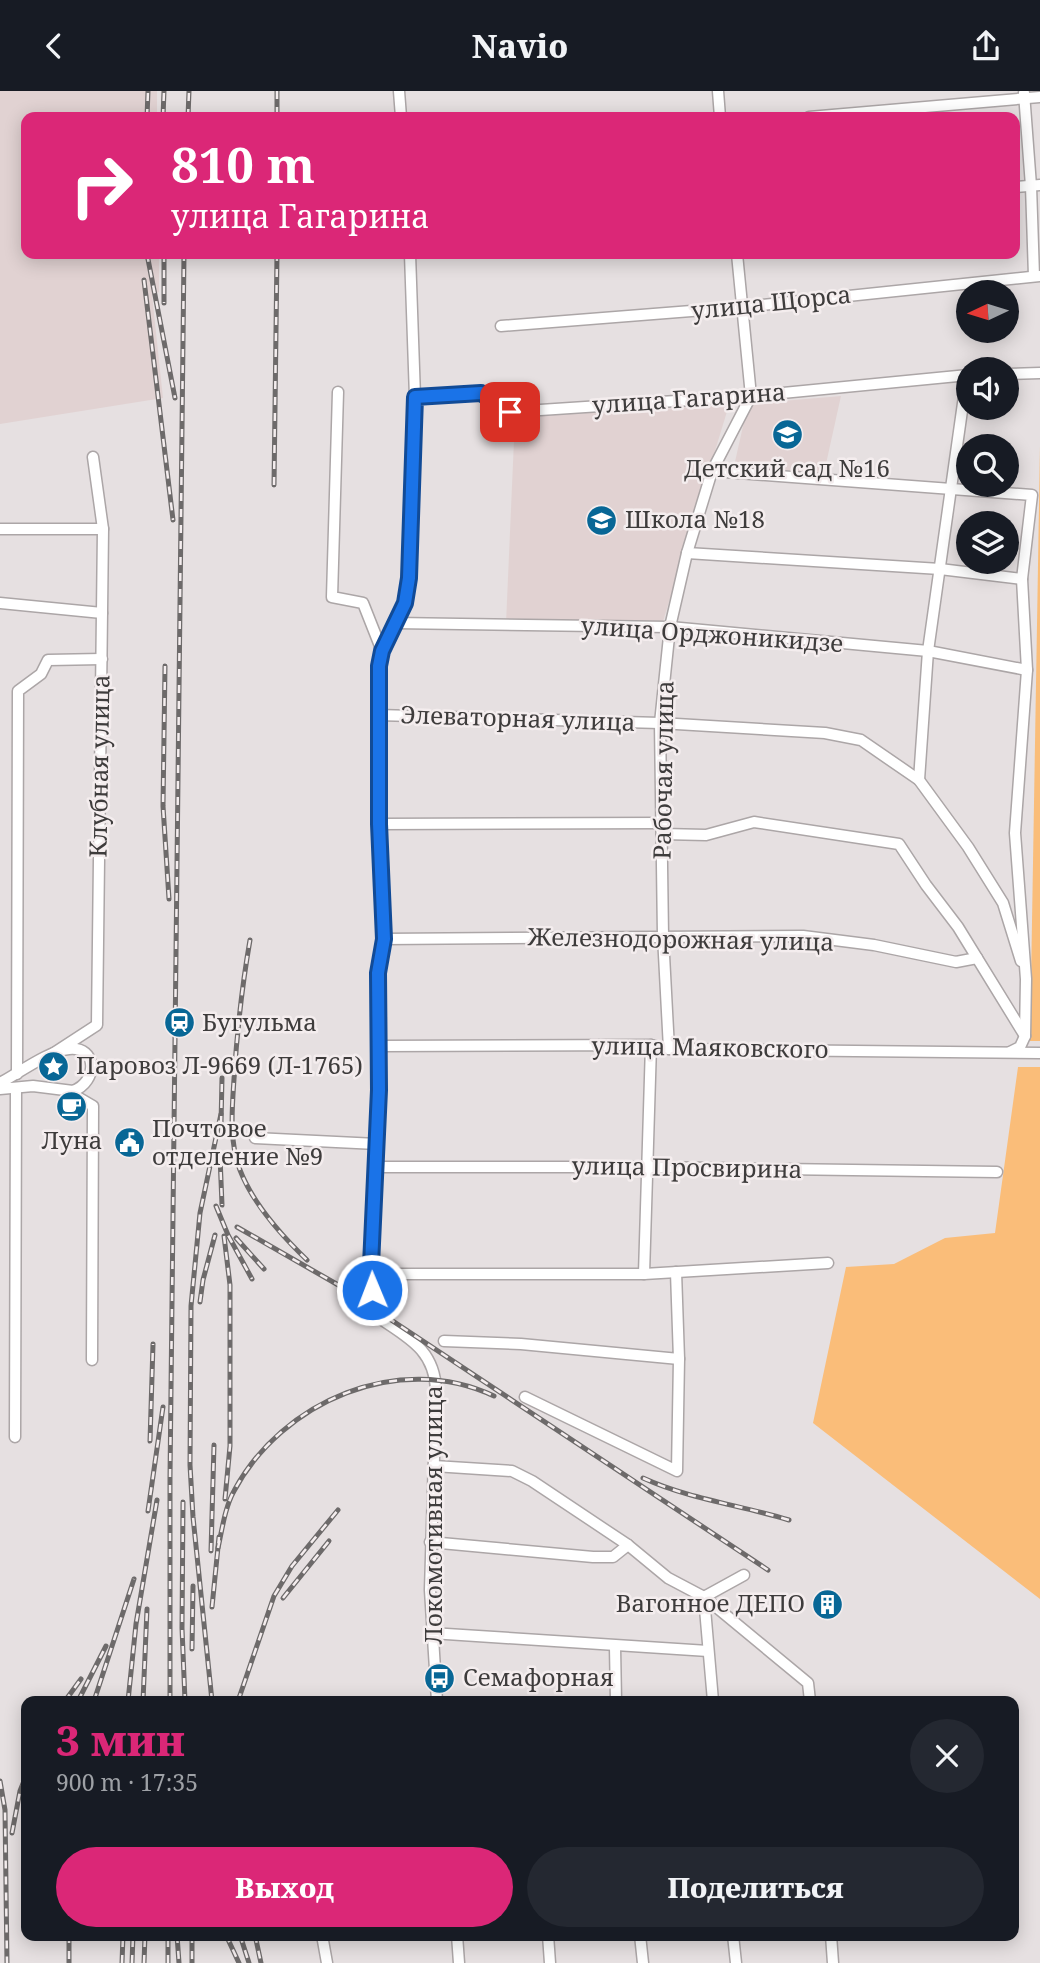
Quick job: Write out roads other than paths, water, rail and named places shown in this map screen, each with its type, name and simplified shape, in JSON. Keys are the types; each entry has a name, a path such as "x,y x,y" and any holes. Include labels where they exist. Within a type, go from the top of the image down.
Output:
{"street":[{"path":"399,91 401,112"},
{"path":"718,91 720,112"},
{"path":"1024,95 1036,185 1037,276"},
{"path":"858,112 1024,95 1040,97"},
{"path":"410,259 415,397 409,578 405,603 382,651 378,715 384,939 378,973 380,1046 371,1265 373,1273 644,1274 828,1263"},
{"path":"737,259 751,396"},
{"name":"улица Щорса","path":"501,326 742,307 1037,276"},
{"path":"1019,374 1040,373"},
{"name":"улица Гагарина","path":"415,397 481,393 510,412 751,396 956,376"},
{"path":"338,392 332,597 363,603 382,651"},
{"name":"Рабочая улица","path":"669,1049 663,936 660,723 670,627 687,553 712,471 751,396"},
{"path":"919,780 928,651 961,420"},
{"name":"Клубная улица","path":"54,1053 97,1025 103,529 93,457"},
{"path":"712,471 1032,495 1022,579 1027,670 1016,832 1026,979 1025,1036 1020,1047 1010,1052"},
{"path":"0,529 103,529"},
{"path":"687,553 940,569 1022,579"},
{"path":"0,603 102,613"},
{"name":"улица Орджоникидзе","path":"395,623 670,627 928,651 1027,670"},
{"path":"17,1074 18,691 41,674 48,660 102,659"},
{"name":"Элеваторная улица","path":"378,715 660,723 825,733 861,740 919,780 968,848 1003,902 1026,979"},
{"path":"379,824 663,828 706,835 754,822 899,844 958,927 1025,1036"},
{"name":"Железнодорожная улица","path":"384,939 803,936 956,962 977,958"},
{"path":"644,1274 651,1045"},
{"name":"улица Маяковского","path":"380,1046 651,1045 669,1049 1040,1052"},
{"path":"0,1083 54,1053 78,1049 90,1059 92,1069 88,1081 79,1089 69,1092"},
{"path":"0,1089 33,1086 69,1092 93,1107 92,1360"},
{"path":"15,1437 16,1088"},
{"path":"255,1138 377,1144"},
{"name":"улица Просвирина","path":"376,1167 646,1167 998,1172"},
{"path":"525,1397 677,1471 679,1359 676,1272"},
{"name":"Локомотивная улица","path":"373,1273 372,1313 420,1348 433,1367 436,1391 430,1542 431,1633 437,1696"},
{"path":"444,1341 521,1344 679,1359"},
{"path":"434,1466 512,1471 532,1481 628,1545 668,1578 704,1597 808,1683 809,1696"},
{"path":"430,1542 593,1557 613,1557 628,1545"},
{"path":"704,1597 744,1575"},
{"path":"704,1597 713,1696"},
{"path":"431,1633 709,1651"},
{"path":"615,1647 617,1696"},
{"path":"323,1941 327,1963"},
{"path":"457,1941 459,1963"},
{"path":"548,1941 550,1963"},
{"path":"641,1941 643,1963"},
{"path":"734,1941 736,1963"},
{"path":"831,1941 833,1963"}],"railway":[{"path":"147,112 148,91"},
{"path":"163,112 164,91"},
{"path":"188,112 189,91"},
{"path":"277,91 277,112"},
{"path":"148,259 175,398"},
{"path":"164,259 164,303"},
{"path":"170,1696 170,1477 184,259"},
{"path":"274,485 277,259"},
{"path":"144,280 173,520"},
{"path":"165,666 163,806 169,899"},
{"path":"250,940 235,1061 232,1114 234,1148 240,1170 260,1207 307,1260"},
{"path":"221,1124 222,1078"},
{"path":"211,1696 190,1465 191,1306 200,1213 221,1114"},
{"path":"220,1156 222,1205"},
{"path":"216,1206 252,1279"},
{"path":"237,1227 340,1286 768,1570"},
{"path":"200,1302 215,1235"},
{"path":"224,1236 230,1285 230,1446 225,1499"},
{"path":"236,1238 264,1269"},
{"path":"150,1441 153,1344"},
{"path":"218,1548 231,1497 255,1459 282,1432 312,1410 346,1393 383,1383 420,1379 458,1383 494,1396"},
{"path":"148,1511 163,1407"},
{"path":"211,1551 214,1445"},
{"path":"643,1478 696,1497 789,1520"},
{"path":"129,1696 136,1624 157,1500"},
{"path":"183,1502 182,1628 185,1696"},
{"path":"240,1696 274,1596 292,1566 338,1510"},
{"path":"212,1607 219,1537"},
{"path":"283,1598 329,1541"},
{"path":"96,1696 134,1579"},
{"path":"192,1649 193,1586"},
{"path":"143,1696 147,1609"},
{"path":"81,1696 106,1646"},
{"path":"69,1696 81,1679"},
{"path":"0,1781 5,1810 7,1963"},
{"path":"12,1833 21,1788"},
{"path":"69,1941 69,1963"},
{"path":"122,1963 123,1941"},
{"path":"132,1963 133,1941"},
{"path":"144,1963 145,1941"},
{"path":"168,1941 168,1963"},
{"path":"177,1941 179,1963"},
{"path":"192,1941 192,1963"},
{"path":"229,1941 239,1963"},
{"path":"242,1941 249,1963"},
{"path":"256,1941 261,1963"}],"place":[{"name":"Детский сад №16","path":"787,435"},
{"name":"Школа №18","path":"602,520"},
{"name":"Бугульма","path":"179,1023"},
{"name":"Паровоз Л-9669 (Л-1765)","path":"53,1066"},
{"name":"Луна","path":"72,1107"},
{"name":"Почтовое отделение №9","path":"129,1143"},
{"name":"Вагонное ДЕПО","path":"828,1604"},
{"name":"Семафорная","path":"440,1678"}]}
